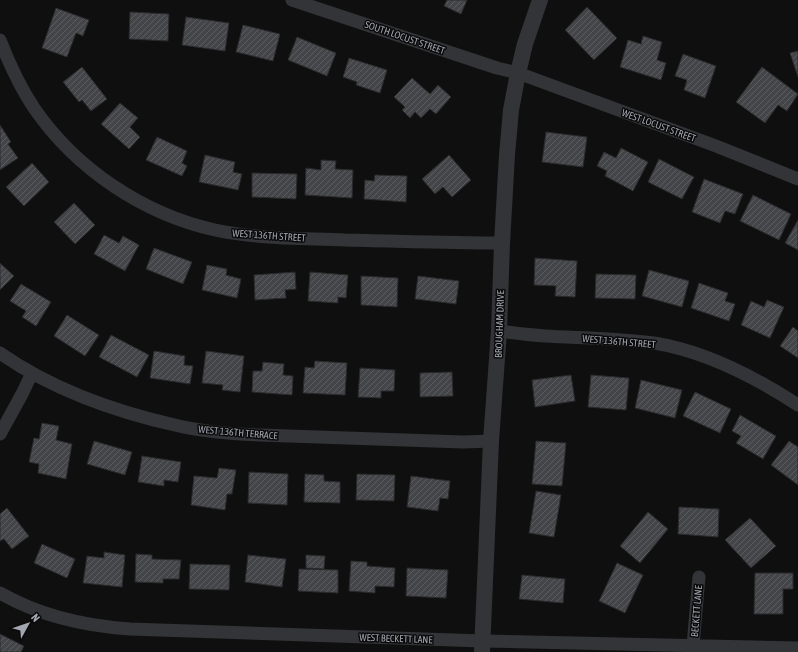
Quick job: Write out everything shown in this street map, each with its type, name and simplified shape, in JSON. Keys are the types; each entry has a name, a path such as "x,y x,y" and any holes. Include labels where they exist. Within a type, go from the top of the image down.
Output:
{"street":[{"name":"SOUTH LOCUST STREET","path":"292,0 497,68 518,73"},
{"name":"BROUGHAM DRIVE","path":"483,647 491,441 499,331 502,243 509,132 511,110 518,73 525,44 540,0"},
{"name":"WEST 136TH STREET","path":"0,40 20,85 33,107 64,145 82,162 122,192 144,205 168,216 216,230 248,235 425,242 502,243"},
{"name":"WEST LOCUST STREET","path":"518,73 716,146 798,179"},
{"name":"WEST 136TH STREET","path":"499,331 544,336 584,337 654,343 691,352 734,369 798,405"},
{"name":"WEST 136TH TERRACE","path":"0,353 32,373 71,392 123,412 180,426 233,434 463,442 491,441"},
{"path":"0,434 32,373"},
{"name":"BECKETT LANE","path":"693,646 699,577"},
{"name":"WEST BECKETT LANE","path":"0,593 17,603 58,618 106,627 483,647 693,646 798,648"}],"building":[{"path":"447,0 467,0 461,14 444,6"},
{"path":"587,7 617,38 594,60 565,30"},
{"path":"56,8 89,20 83,36 76,33 67,57 42,48"},
{"path":"130,12 169,14 168,41 129,39"},
{"path":"186,17 229,23 225,51 182,45"},
{"path":"243,25 280,34 273,61 236,52"},
{"path":"643,36 662,42 657,60 666,63 661,80 620,67 628,40 641,44"},
{"path":"297,37 336,53 327,76 288,60"},
{"path":"798,51 798,77 790,53"},
{"path":"683,54 716,66 705,98 684,90 687,80 675,76"},
{"path":"349,58 387,70 380,93 356,85 357,82 343,77"},
{"path":"82,67 107,99 91,111 82,100 79,102 63,82"},
{"path":"762,67 798,94 787,111 778,105 765,123 736,102"},
{"path":"412,78 430,94 438,85 451,97 436,114 430,109 421,118 415,112 410,118 402,110 405,107 394,97"},
{"path":"120,103 138,118 130,127 140,137 129,149 101,124"},
{"path":"0,125 11,142 8,144 18,158 0,170"},
{"path":"546,132 587,137 583,167 542,162"},
{"path":"157,137 187,151 182,163 187,166 182,176 146,160"},
{"path":"621,148 648,162 633,191 605,176 607,171 597,166 604,152 616,158"},
{"path":"205,155 235,162 233,172 242,174 238,190 199,182"},
{"path":"449,155 471,180 452,197 443,187 435,194 422,179"},
{"path":"659,159 694,177 682,199 648,182"},
{"path":"321,160 336,161 335,169 353,170 352,198 305,195 306,168 321,170"},
{"path":"32,163 49,182 24,206 6,187"},
{"path":"252,173 297,174 296,199 252,197"},
{"path":"375,175 407,176 406,202 364,199 365,180 374,181"},
{"path":"704,179 743,194 735,214 725,211 720,223 692,212"},
{"path":"753,195 791,214 779,240 740,221"},
{"path":"74,203 95,225 75,244 54,222"},
{"path":"798,220 798,250 785,243"},
{"path":"104,235 119,243 123,236 139,245 125,271 94,254"},
{"path":"154,248 192,262 183,284 146,269"},
{"path":"535,258 577,261 575,297 555,296 556,286 534,285"},
{"path":"0,263 14,276 0,290"},
{"path":"207,265 227,269 226,275 241,279 237,298 202,290"},
{"path":"649,270 689,281 682,307 642,296"},
{"path":"295,272 296,289 285,290 286,298 255,300 254,275"},
{"path":"310,272 348,275 346,298 338,297 338,303 308,301"},
{"path":"596,274 636,275 635,299 595,298"},
{"path":"361,276 398,278 397,307 361,305"},
{"path":"418,276 459,281 456,304 415,299"},
{"path":"699,283 728,293 725,301 735,304 729,321 691,308"},
{"path":"21,284 51,302 36,326 22,317 26,311 10,301"},
{"path":"767,300 784,307 770,338 741,325 751,301 764,307"},
{"path":"67,315 99,335 85,356 54,336"},
{"path":"793,327 798,331 798,358 780,346"},
{"path":"111,335 149,355 137,377 99,357"},
{"path":"154,351 185,356 184,365 193,366 190,384 150,378"},
{"path":"206,351 244,356 240,392 222,390 223,385 202,383"},
{"path":"315,361 347,363 345,395 303,393 305,367 314,368"},
{"path":"263,362 284,364 283,375 293,376 292,395 252,392 253,371 262,371"},
{"path":"360,368 395,370 394,391 381,391 381,398 358,397"},
{"path":"452,372 453,396 420,397 420,373"},
{"path":"571,375 575,401 535,407 532,380"},
{"path":"591,375 629,378 626,410 588,407"},
{"path":"641,380 682,390 675,418 635,408"},
{"path":"695,392 731,409 720,433 683,416"},
{"path":"740,415 776,436 763,459 736,443 741,436 732,431"},
{"path":"42,423 59,426 56,440 72,444 66,479 38,473 39,464 29,462 34,438 39,439"},
{"path":"94,441 132,452 125,475 87,464"},
{"path":"536,441 566,443 562,486 532,484"},
{"path":"789,441 798,447 798,485 771,465"},
{"path":"142,456 181,462 178,482 164,480 164,486 138,482"},
{"path":"219,468 236,470 232,494 227,494 225,510 191,505 194,476 217,478"},
{"path":"249,472 288,474 287,505 248,503"},
{"path":"305,474 324,475 324,481 340,482 340,503 304,502"},
{"path":"357,474 395,475 394,501 356,500"},
{"path":"411,476 450,481 448,499 440,498 438,511 407,507"},
{"path":"536,491 561,495 554,537 529,533"},
{"path":"679,507 719,509 718,537 678,534"},
{"path":"7,508 29,536 12,549 4,539 0,541 0,514"},
{"path":"648,512 668,529 640,563 620,546"},
{"path":"750,518 776,546 751,568 725,540"},
{"path":"42,544 75,559 67,578 34,563"},
{"path":"104,552 125,555 122,587 83,583 87,556 104,558"},
{"path":"136,554 152,555 152,559 181,560 179,579 163,579 163,583 135,582"},
{"path":"248,555 286,559 282,587 245,582"},
{"path":"306,555 325,556 324,569 306,568"},
{"path":"351,561 367,562 367,566 395,568 394,587 375,586 375,593 349,591"},
{"path":"617,563 643,575 625,613 599,601"},
{"path":"190,564 230,565 229,590 189,589"},
{"path":"407,568 448,570 446,598 406,596"},
{"path":"299,569 338,570 338,593 298,591"},
{"path":"755,573 793,573 793,589 783,589 783,614 754,614"},
{"path":"522,575 565,579 563,603 519,599"},
{"path":"0,634 24,646 21,652 0,652"}]}
